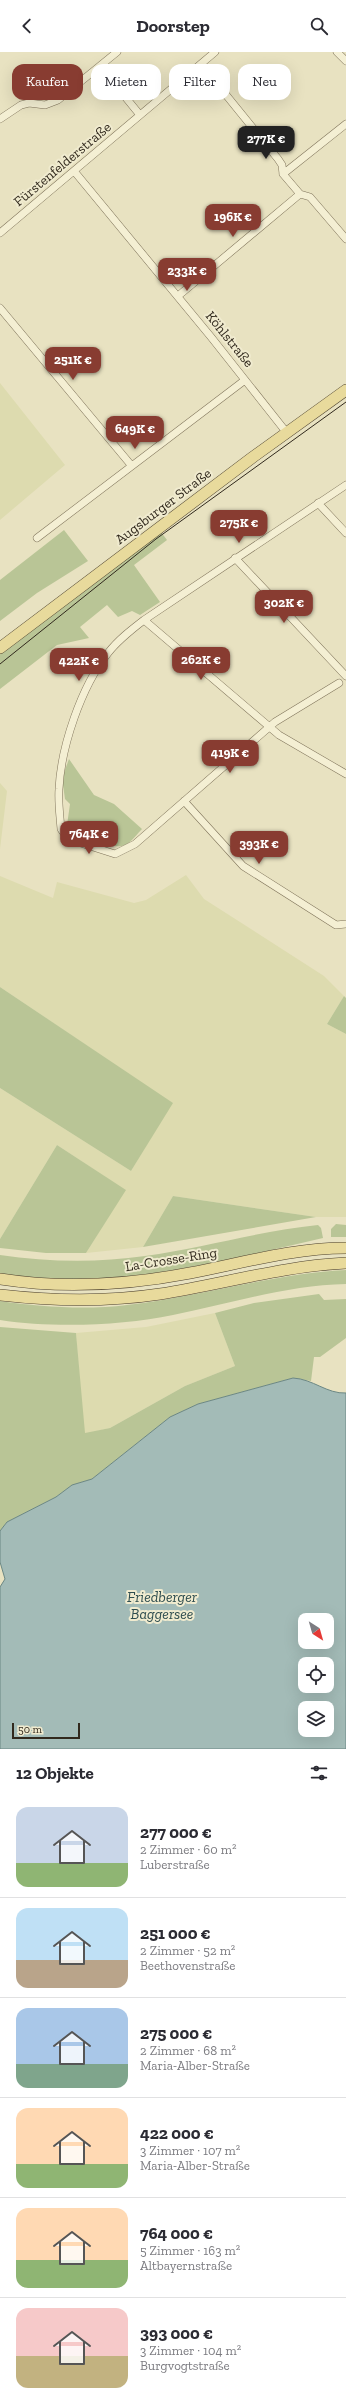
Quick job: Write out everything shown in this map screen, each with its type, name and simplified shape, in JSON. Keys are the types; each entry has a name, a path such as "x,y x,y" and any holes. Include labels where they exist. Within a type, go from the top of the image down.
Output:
{"main road":[{"name":"Augsburger Straße","path":"0,648 346,390"},
{"name":"La-Crosse-Ring","path":"0,1279 53,1285 134,1282 289,1254 346,1248"},
{"path":"0,1295 75,1300 135,1297 291,1268 346,1263"}],"street":[{"path":"102,64 117,52"},
{"name":"Fürstenfelderstraße","path":"201,64 215,52"},
{"path":"337,52 346,61"},
{"path":"0,119 21,106 29,103 44,105 58,100 91,73"},
{"name":"Fürstenfelderstraße","path":"0,233 169,91"},
{"path":"128,100 140,115"},
{"path":"230,100 278,159 282,165 283,174 300,194 310,197 346,239"},
{"path":"283,174 346,124"},
{"name":"Köhlstraße","path":"74,170 178,296 287,433"},
{"path":"178,296 300,194"},
{"path":"0,308 131,465"},
{"path":"37,538 131,465 245,380"},
{"path":"339,683 270,727 135,844 115,854 68,839 61,829 59,791 60,772 74,719 85,690 107,654 126,634 144,620 346,485"},
{"path":"318,504 346,533"},
{"path":"235,558 346,676"},
{"path":"144,620 270,727 346,774"},
{"path":"184,801 243,866 336,925 346,924"}],"shaded area":[{"path":"0,383 65,465 0,520"},
{"path":"0,783 7,791 0,849"},
{"path":"186,875 204,899 324,976 344,996 327,1024 346,1034 346,1217 316,1217 173,1196 143,1247 86,1253 125,1190 57,1145 0,1239 0,1088 131,1171 172,1103 0,987 0,876 53,898 57,882 134,903 146,900"},
{"path":"215,1313 235,1366 185,1386 110,1428 84,1434 76,1333 146,1327"}],"green space":[{"path":"64,530 88,561 37,593 0,621 0,580"},
{"path":"161,532 167,540 134,565 160,602 140,615 132,611 118,617 107,605 80,627 89,638 57,645 0,689 0,654"},
{"path":"69,759 94,795 114,804 142,829 129,843 121,846 105,844 79,833 67,825 70,804 65,799 62,778"},
{"path":"0,987 173,1103 131,1171 0,1088"},
{"path":"344,996 346,998 346,1034 327,1024"},
{"path":"57,1145 126,1190 86,1253 46,1253 0,1248 0,1239"},
{"path":"173,1196 316,1217 143,1247"},
{"path":"336,1224 346,1225 346,1237 331,1237 331,1229"},
{"path":"318,1225 321,1228 323,1238 203,1265 163,1272 122,1277 82,1279 41,1279 0,1274 0,1255 72,1261 109,1260 167,1253 274,1231"},
{"path":"346,1270 346,1284 324,1285 280,1291 153,1319 86,1325 20,1323 0,1320 0,1301 64,1307 111,1307 155,1301 264,1280 318,1272"},
{"path":"319,1294 324,1300 346,1299 346,1338 320,1357 314,1357 311,1381 293,1378 198,1404 170,1417 92,1479 72,1485 56,1497 7,1522 0,1531 0,1327 76,1333 85,1433 110,1428 185,1386 235,1366 215,1313 254,1303"}],"water":[{"name":"Friedberger Baggersee","path":"293,1378 307,1381 339,1393 346,1393 346,1749 0,1749 0,1587 5,1579 0,1562 0,1531 7,1522 56,1497 72,1485 92,1479 170,1417 198,1404"}],"tram line":[{"path":"0,664 156,539 346,402"}]}
